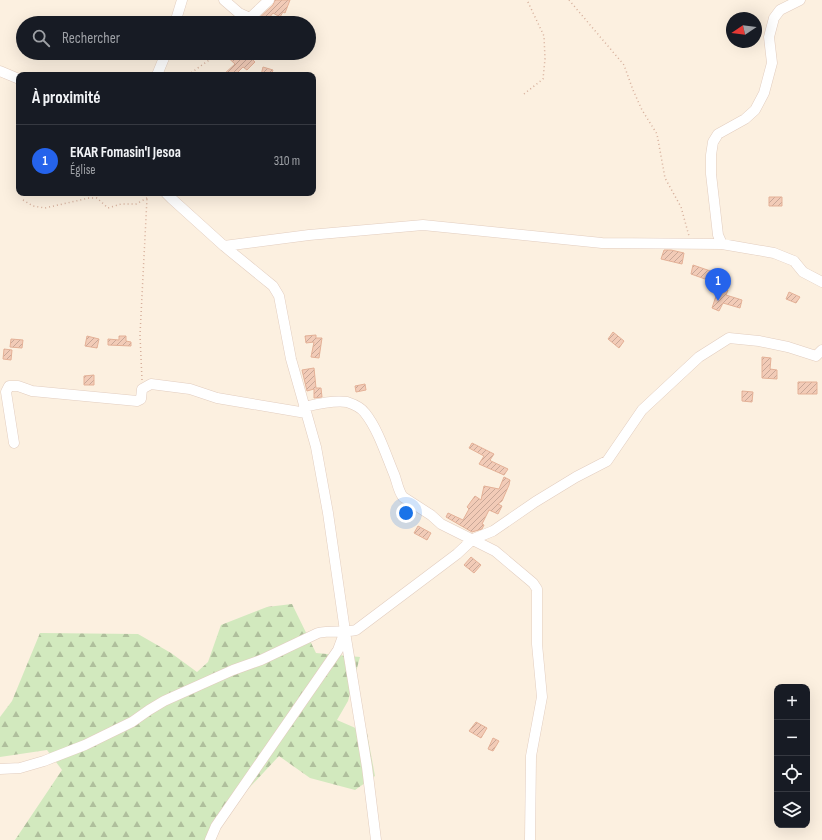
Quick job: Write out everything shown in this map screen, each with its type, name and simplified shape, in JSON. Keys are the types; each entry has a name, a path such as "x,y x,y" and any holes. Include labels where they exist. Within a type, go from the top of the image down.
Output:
{"street":[{"path":"178,16 182,0"},
{"path":"224,0 239,13 246,16"},
{"path":"252,16 269,0"},
{"path":"722,244 718,235 711,174 713,142 718,134 745,119 755,110 764,93 772,63 769,37 774,18 780,10 800,0"},
{"path":"158,72 163,60"},
{"path":"0,71 16,78"},
{"path":"169,196 224,246 273,286 277,292 291,359 316,447 327,505 345,631 367,767 376,840"},
{"path":"224,246 309,235 423,225 602,243 722,244 774,253 794,261 803,272 822,282"},
{"path":"0,769 20,768 44,761 85,745 132,722 164,702 232,670 261,660 318,633 326,631 351,632 356,630 457,554 473,539 493,531 535,502 576,477 607,461 642,410 699,357 729,338 759,341 788,347 816,356 822,350"},
{"path":"14,443 6,392 9,386 18,386 32,391 137,401 141,399 142,389 151,384 190,389 217,398 305,410 336,402 347,402 365,412 376,432 401,494 441,524 495,550 533,583 537,589 537,644 542,697 531,756 530,840"},
{"path":"210,840 216,826 338,650 345,631"}],"path":[{"path":"524,94 543,79 545,59 544,36 527,0"},
{"path":"569,0 624,65 642,110 657,134 665,178 681,207 691,244"},
{"path":"192,72 209,60"},
{"path":"23,200 33,206 45,208 89,198 97,198 108,208 121,204 136,204 147,198"},
{"path":"142,389 140,335 147,198"}],"green space":[{"path":"292,604 316,653 360,657 348,701 337,720 367,733 375,776 355,790 310,778 279,756 219,820 216,840 15,840 62,770 47,750 0,757 0,717 12,701 40,633 138,634 171,653 197,672 208,662 221,625 267,607"}],"building":[{"path":"275,0 290,0 285,13 283,12 281,16 273,13 271,16 261,16 273,5"},
{"path":"231,60 253,60 255,62 247,70 243,67 238,72 226,72 235,64"},
{"path":"263,67 273,70 272,72 262,72"},
{"path":"769,197 782,197 782,206 769,206"},
{"path":"664,250 684,253 682,264 661,259"},
{"path":"693,265 722,275 719,284 691,274"},
{"path":"719,287 728,290 726,295 742,300 740,308 723,303 719,311 712,308"},
{"path":"789,292 800,297 796,303 786,299"},
{"path":"613,332 624,341 619,348 608,339"},
{"path":"316,335 316,338 322,338 319,358 311,357 314,342 306,343 305,336"},
{"path":"87,336 99,339 97,348 85,346"},
{"path":"119,336 126,336 126,341 131,342 131,346 108,345 108,339 119,340"},
{"path":"11,339 23,340 22,348 10,347"},
{"path":"4,349 12,350 11,360 3,359"},
{"path":"762,357 771,358 770,369 777,370 777,379 762,378"},
{"path":"314,368 316,388 321,388 322,397 314,398 314,389 307,391 302,370"},
{"path":"94,375 94,385 84,385 84,376"},
{"path":"798,382 817,382 817,394 798,394"},
{"path":"365,384 366,390 356,392 355,386"},
{"path":"742,391 753,392 752,402 742,401"},
{"path":"472,443 494,454 490,460 508,469 504,475 479,464 484,456 469,448"},
{"path":"504,477 510,480 502,501 498,504 502,506 498,514 489,510 482,524 484,525 482,529 472,532 446,517 448,513 463,520 469,509 467,507 475,496 481,500 484,486 499,489"},
{"path":"418,526 431,533 427,540 414,533"},
{"path":"471,557 481,565 474,573 464,565"},
{"path":"476,722 487,728 481,738 469,731"},
{"path":"493,738 499,741 493,751 488,749"}],"place":[{"name":"EKAR Fomasin'I Jesoa","path":"718,301"}]}
